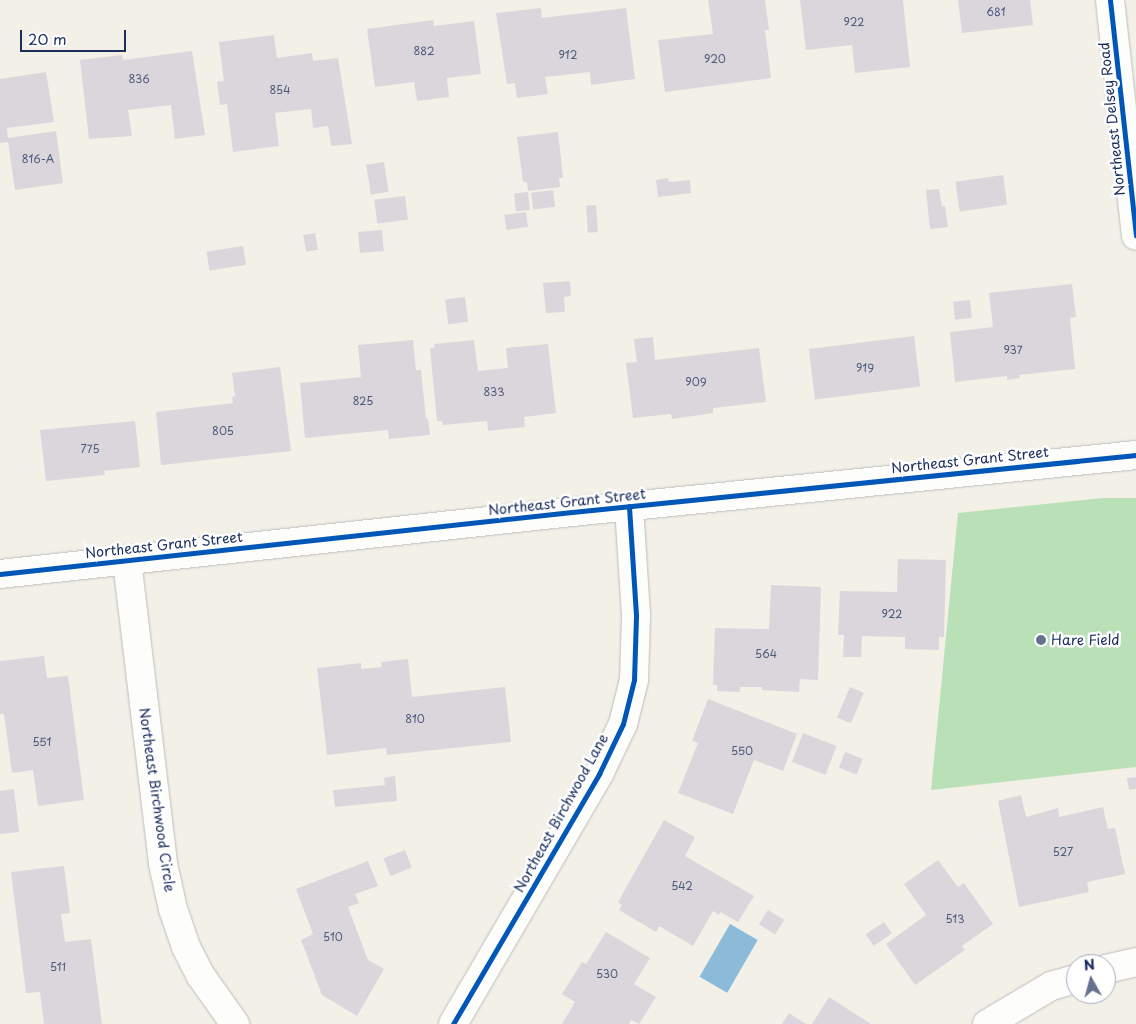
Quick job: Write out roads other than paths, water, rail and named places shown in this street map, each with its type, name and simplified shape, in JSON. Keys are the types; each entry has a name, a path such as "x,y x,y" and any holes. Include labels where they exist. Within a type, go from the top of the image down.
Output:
{"street":[{"name":"Northeast Delsey Road","path":"1110,0 1136,236"},
{"name":"Northeast Grant Street","path":"0,574 629,506 1136,455"},
{"name":"Northeast Birchwood Lane","path":"453,1024 599,774 623,724 634,680 636,615 629,506"},
{"name":"Northeast Birchwood Circle","path":"127,561 163,864 173,909 186,947 201,976 235,1024"},
{"path":"1116,967 1136,962"},
{"path":"987,1024 1051,986 1066,982"}],"water":[{"path":"730,924 758,940 727,993 700,977"}],"place":[{"name":"Hare Field","path":"1041,640"}]}
